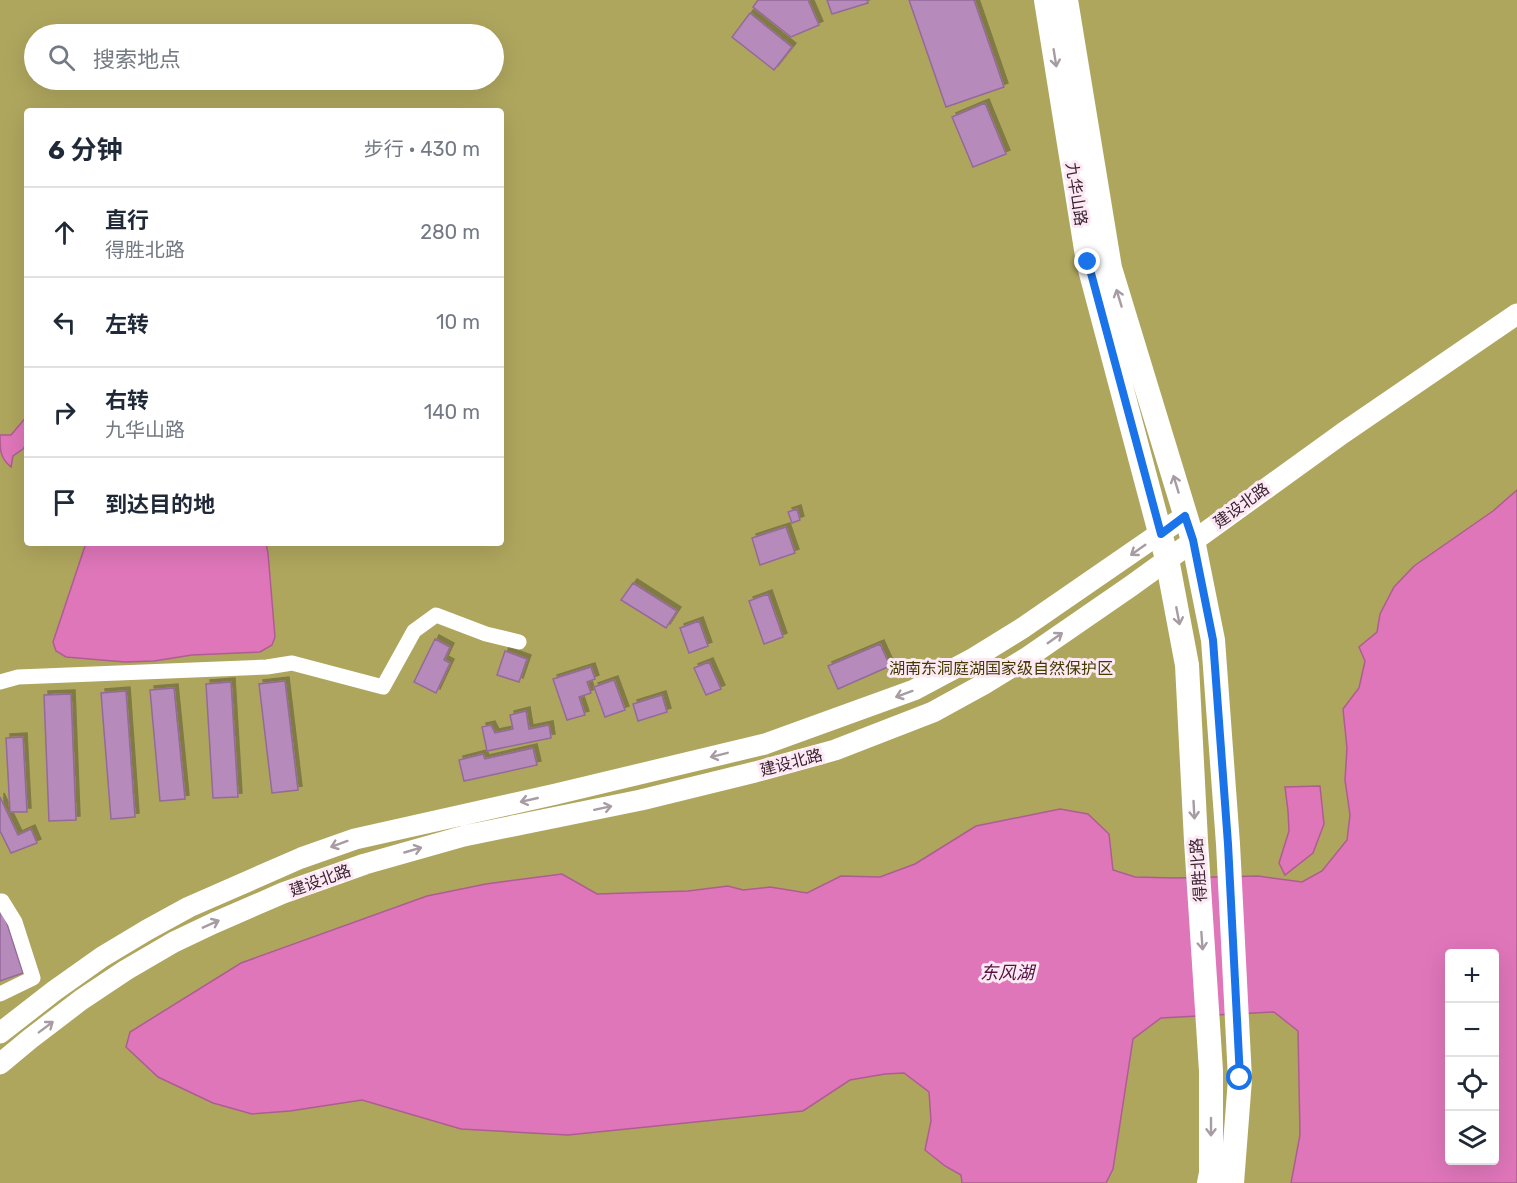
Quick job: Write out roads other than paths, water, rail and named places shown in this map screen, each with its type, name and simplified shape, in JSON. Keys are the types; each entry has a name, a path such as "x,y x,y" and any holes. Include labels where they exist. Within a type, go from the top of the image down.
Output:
{"main road":[{"name":"九华山路","path":"1046,0 1088,262 1167,559"},
{"name":"九华山路","path":"1066,0 1110,268 1193,540"},
{"name":"建设北路","path":"0,1064 81,1000 126,970 174,942 284,893 365,864 464,836 641,800 835,750 933,712 1028,657 1343,433 1517,314"},
{"path":"0,1033 63,984 147,930 189,907 301,858 355,839 765,744 914,690 974,658 1021,629 1185,516"},
{"name":"得胜北路","path":"1193,540 1213,640 1228,844 1240,1078 1232,1183"},
{"name":"得胜北路","path":"1167,559 1187,665 1211,1071 1211,1173 1209,1183"}],"street":[{"path":"0,682 18,678 267,667 292,663 383,687 414,631 436,615 486,634 519,642"},
{"path":"0,901 15,922 33,978 0,994"}],"water":[{"path":"24,420 24,447 13,456 11,467 1,454 0,435 11,435"},
{"name":"东风湖","path":"1517,490 1517,1183 1291,1183 1300,1135 1298,1031 1274,1012 1161,1018 1133,1039 1113,1169 1106,1183 962,1183 961,1175 925,1150 931,1121 929,1092 904,1073 850,1080 803,1111 568,1135 461,1129 362,1100 290,1111 252,1114 213,1103 158,1077 126,1047 130,1032 241,963 427,896 486,884 562,874 597,894 688,891 728,886 743,890 770,887 807,893 841,876 880,877 915,864 976,826 1060,809 1088,814 1109,834 1113,870 1135,877 1258,876 1302,882 1322,871 1347,840 1350,815 1345,780 1347,748 1343,709 1359,688 1365,661 1359,647 1377,632 1380,614 1394,587 1414,566 1493,511"},
{"path":"85,546 267,546 275,637 272,645 260,652 192,655 154,661 125,662 66,657 56,651 53,642"},
{"path":"1320,786 1324,824 1313,853 1285,875 1279,863 1289,831 1285,787"}],"park label":[{"name":"湖南东洞庭湖国家级自然保护区","path":"1001,668"}]}
